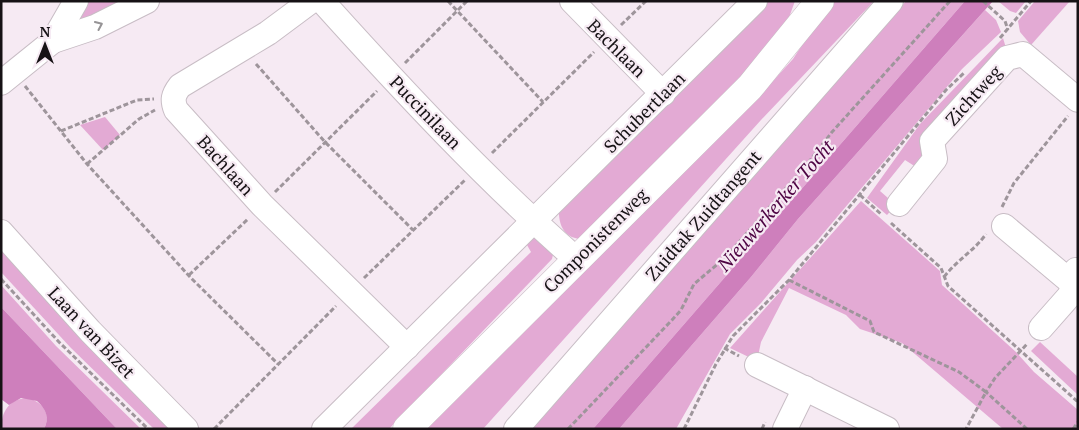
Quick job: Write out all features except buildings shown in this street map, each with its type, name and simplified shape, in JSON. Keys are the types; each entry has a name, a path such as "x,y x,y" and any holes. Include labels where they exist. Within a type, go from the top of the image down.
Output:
{"main road":[{"name":"Componistenweg","path":"781,50 805,1"},
{"name":"Componistenweg","path":"407,429 750,88 820,1"}],"street":[{"path":"11,81 53,41 76,1"},
{"path":"53,41 95,27 147,1"},
{"path":"173,99 180,86 242,49 311,1"},
{"name":"Puccinilaan","path":"322,1 398,84 533,221"},
{"name":"Bachlaan","path":"572,1 663,94"},
{"name":"Schubertlaan","path":"324,429 755,1"},
{"name":"Zuidtak Zuidtangent","path":"516,429 891,1"},
{"path":"1023,54 1076,105"},
{"name":"Zichtweg","path":"893,212 935,159 932,141 1007,58 1023,54"},
{"name":"Bachlaan","path":"173,99 176,110 262,205 407,347"},
{"path":"533,221 576,259"},
{"path":"997,222 1075,276 1071,294 1041,328"},
{"name":"Laan van Bizet","path":"1,232 90,331 186,429"},
{"path":"756,365 887,429"},
{"path":"786,429 805,388"}],"path":[{"path":"448,1 543,102"},
{"path":"401,67 467,1"},
{"path":"619,28 646,1"},
{"path":"568,429 681,310 694,284 731,252 808,163 832,132 950,1"},
{"path":"983,1 1005,20 1015,46 1023,54"},
{"path":"994,44 1008,31 1031,1"},
{"path":"242,49 325,142 413,230"},
{"path":"490,155 597,49"},
{"path":"684,429 724,348 733,336 789,280 946,90 967,70"},
{"path":"11,81 61,131 87,164 189,276 278,364"},
{"path":"272,195 381,87"},
{"path":"61,131 137,100 173,99"},
{"path":"87,164 139,119 173,99"},
{"path":"944,277 956,261 979,243 997,222 1014,183 1076,105"},
{"path":"360,282 468,176"},
{"path":"893,212 941,268 948,286 1078,402"},
{"path":"189,276 252,214"},
{"name":"Laan van Bizet","path":"1,279 59,342 148,429"},
{"path":"789,280 870,321 874,332 959,372 986,392 1027,429"},
{"path":"214,429 339,303"},
{"path":"966,429 995,378 1041,328"},
{"path":"1072,429 1078,422"}],"shaded area":[{"path":"84,1 135,1 76,25"},
{"path":"769,1 795,1 787,23 767,55 583,239 571,237 567,234 561,225 559,208"},
{"path":"831,1 874,1 761,120 483,429 421,429 750,106 793,59"},
{"path":"906,1 965,1 593,429 532,429"},
{"path":"965,1 993,1 798,219 751,277 619,429 593,429"},
{"path":"998,1 1026,1 1016,13 1010,11"},
{"path":"1035,1 1070,1 1031,45 1020,32 1018,21"},
{"path":"985,10 996,20 1001,32 962,69 816,242 797,260 761,303 730,334 676,429 619,429 751,277 798,219"},
{"path":"1003,38 1006,48 924,159 916,167 905,160 880,191 896,205 887,215 867,198 920,124"},
{"path":"105,117 120,135 103,150 80,125"},
{"path":"861,201 940,271 942,285 1016,352 1034,372 1078,410 1078,429 1003,429 902,343 860,329 846,315 789,288 761,342 757,361 730,348"},
{"path":"529,236 549,240 555,246 552,259 389,429 351,429 531,252 523,238"},
{"path":"1,245 173,429 154,429 70,347 1,272"},
{"path":"1,285 56,346 141,429 117,429 1,307"},
{"path":"1,307 117,429 44,429 47,417 43,407 37,401 21,398 9,405 1,399"},
{"path":"1040,342 1078,377 1078,395 1031,351"},
{"path":"27,398 37,402 44,409 47,418 44,429 1,429 4,412 7,408 15,401"}],"water label":[{"name":"Nieuwerkerker Tocht","path":"775,205"}]}
